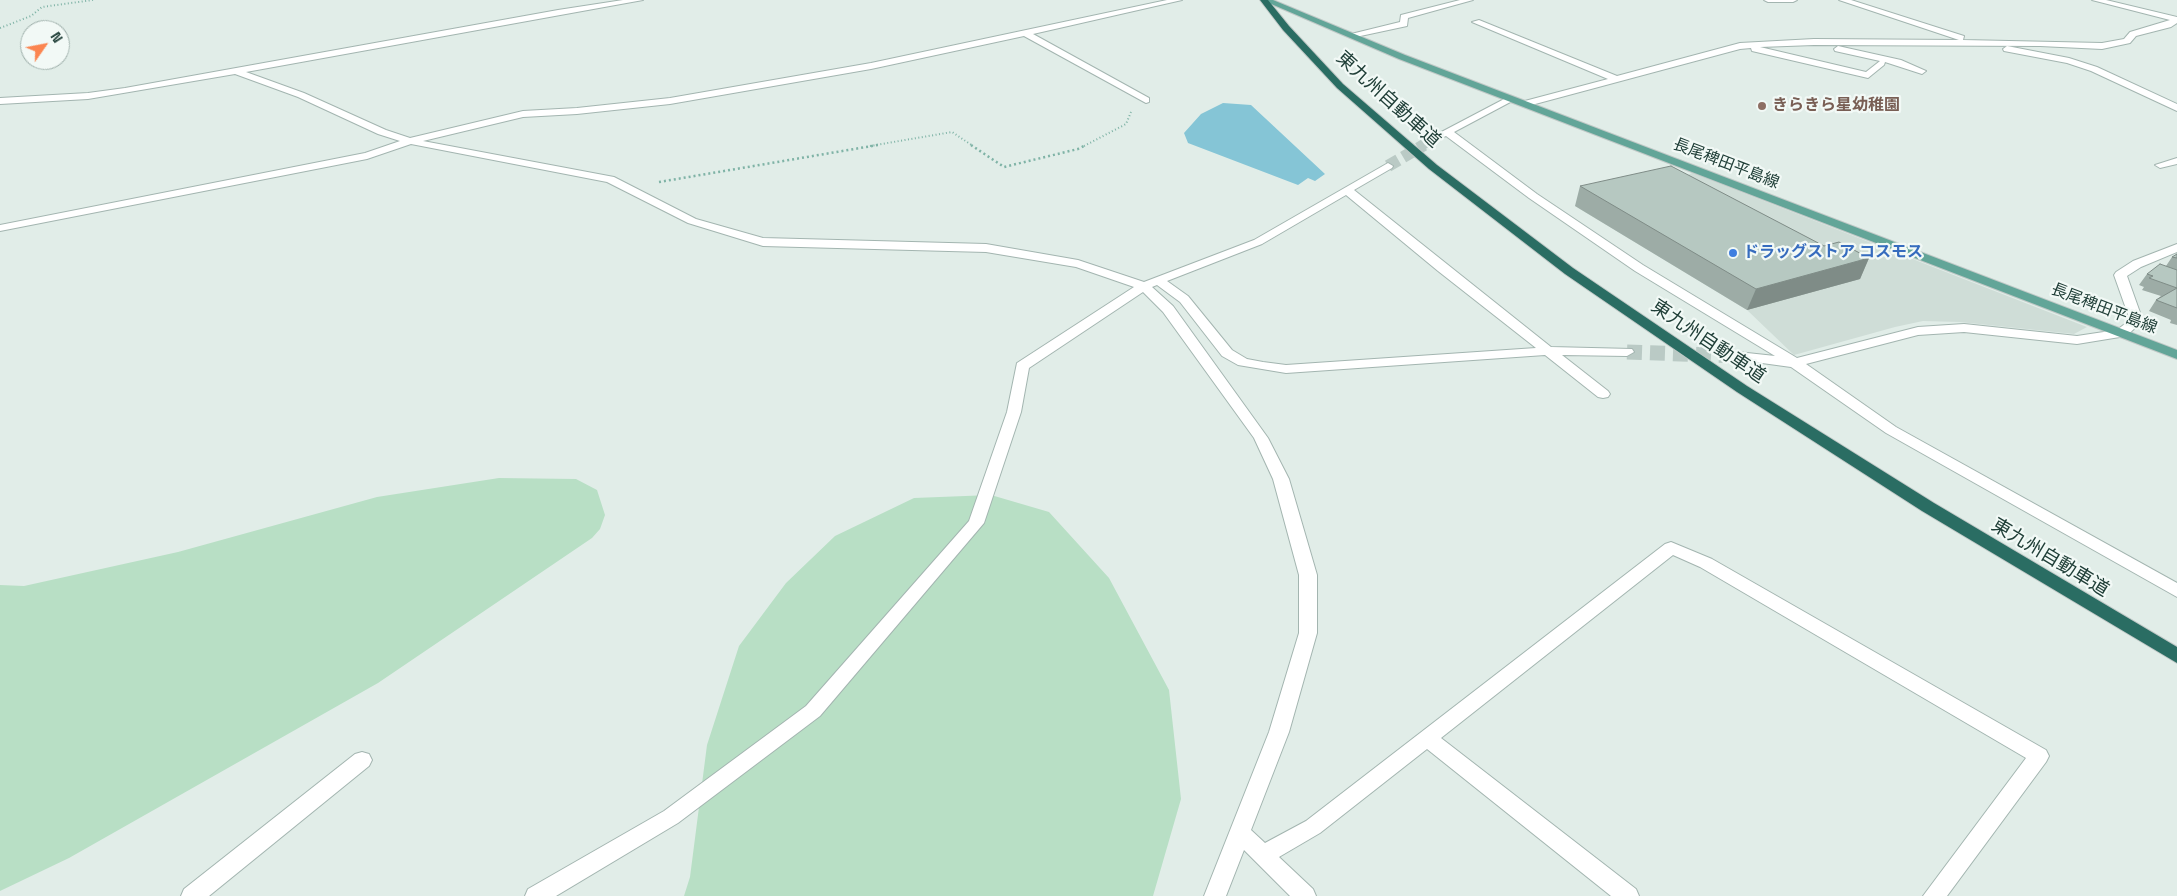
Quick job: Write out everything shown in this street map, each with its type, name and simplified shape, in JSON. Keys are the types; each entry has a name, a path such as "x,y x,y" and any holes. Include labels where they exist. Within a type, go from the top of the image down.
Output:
{"highway":[{"name":"東九州自動車道","path":"1265,0 1286,28 1340,86 1433,167 1569,271 1742,388 1928,508 2177,656"}],"main road":[{"name":"長尾稗田平島線","path":"1265,0 1511,99 2177,355"}],"street":[{"path":"558,12 562,0"},
{"path":"0,101 88,96 558,12 639,0"},
{"path":"0,228 367,156 409,141 523,114 577,111 670,101 871,66 1178,0"},
{"path":"1351,35 1404,24 1404,17 1469,0"},
{"path":"1768,0 1793,0"},
{"path":"1843,0 1978,43 2080,64 2177,108"},
{"path":"2096,0 2177,19"},
{"path":"1524,104 1740,46 1809,42 2102,46 2127,41 2133,34 2168,25 2177,19"},
{"path":"1476,22 1616,79"},
{"path":"1024,33 1146,100"},
{"path":"1809,42 1898,62 1922,71"},
{"path":"1792,43 1895,66"},
{"path":"1740,46 1868,75 1881,62"},
{"path":"234,70 300,95 382,132 409,141 610,178 692,221 727,233 763,242 849,246 986,248 1078,264 1150,283 1184,299 1227,353 1243,362 1286,369 1549,351 1627,352"},
{"path":"1511,99 1441,135 1638,268 1795,363 1891,430 2177,590"},
{"path":"2160,165 2177,161"},
{"path":"536,896 671,817 813,711 976,523 1014,412 1022,366 1150,283 1258,242 1388,166"},
{"path":"1348,191 1603,394"},
{"path":"1738,356 1795,363 1918,331 1964,328 2077,340 2121,333 2137,321 2120,274 2137,264 2177,248"},
{"path":"2137,264 2153,270"},
{"path":"1150,283 1261,438 1281,479 1308,575 1308,633 1279,732 1241,834 1215,896"},
{"path":"1263,855 1313,826 1671,548 1706,563 2039,756 1934,896"},
{"path":"1428,738 1628,896"},
{"path":"192,896 362,760"},
{"path":"1241,834 1305,896"}],"path":[{"path":"0,28 30,16 42,7 93,0"},
{"path":"627,187 952,132 1004,167 1078,149 1126,124 1133,107 1146,100"}],"shaded area":[{"path":"1692,173 2087,327 2074,334 1960,322 1923,321 1794,355 1747,310 1575,206 1665,185"}],"green space":[{"path":"499,478 576,479 597,490 605,515 600,529 592,538 378,683 69,858 0,891 0,585 24,586 178,552 377,497"},
{"path":"991,495 1049,512 1109,578 1169,690 1181,799 1153,896 684,896 690,877 707,745 739,646 786,583 835,536 914,498"}],"water":[{"path":"1223,103 1251,105 1325,174 1315,181 1308,178 1298,185 1188,143 1184,133 1201,114"}],"building":[{"path":"1671,166 1824,246 1839,242 1869,258 1756,289 1580,186"},
{"path":"2160,264 2177,270 2177,288 2149,278 2153,276 2147,274"},
{"path":"2177,288 2177,308 2156,300"}],"tunnel":[{"path":"1422,146 1435,138"},
{"path":"1388,166 1424,145"},
{"path":"1627,352 1738,356"}],"place":[{"name":"きらきら星幼稚園","path":"1762,106"},
{"name":"ドラッグストア コスモス","path":"1733,253"}]}
